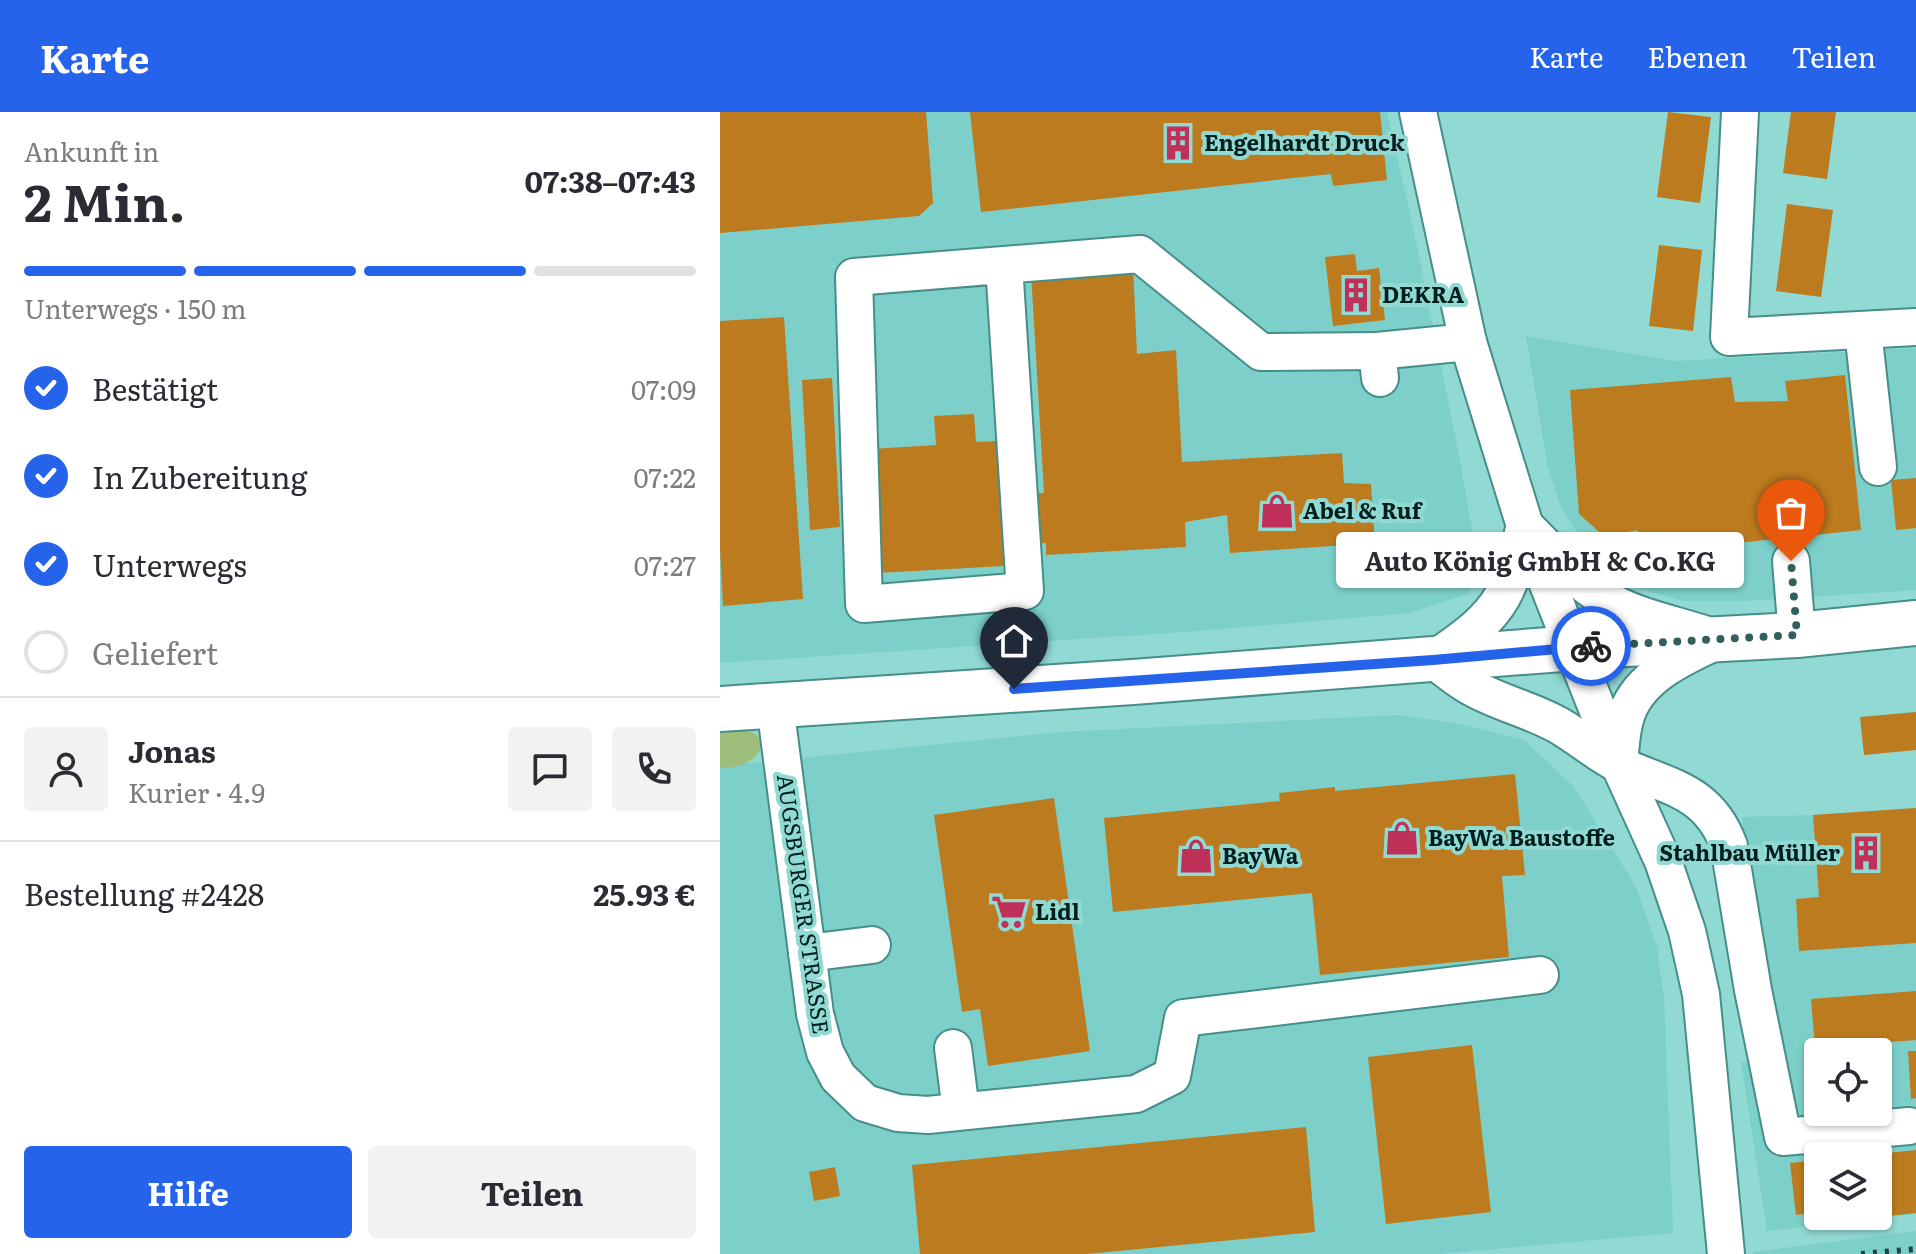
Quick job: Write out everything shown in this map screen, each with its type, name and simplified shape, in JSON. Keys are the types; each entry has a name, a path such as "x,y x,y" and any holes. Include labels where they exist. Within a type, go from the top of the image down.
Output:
{"main road":[{"path":"720,709 1627,644 1797,635 1916,623"}],"street":[{"path":"1418,112 1468,342 1525,526 1619,764 1663,861 1687,931 1701,994 1726,1254"},
{"path":"1740,112 1729,337 1916,327"},
{"path":"1004,265 1025,591 864,604 854,277 1140,254 1261,352 1378,365 1468,342"},
{"path":"1863,330 1878,467"},
{"path":"1525,526 1588,586 1611,602 1719,640"},
{"path":"1525,526 1509,580 1495,608 1465,638 1433,660 1472,688 1558,725 1619,764 1689,794 1714,816 1729,846 1753,990 1783,1137 1909,1126"},
{"path":"1791,561 1797,635"},
{"path":"1619,764 1626,715 1638,693 1674,663 1719,640"},
{"name":"AUGSBURGER STRASSE","path":"775,705 815,1014 825,1052 838,1077 865,1103 898,1113 928,1115 1136,1094 1172,1076 1183,1018 1540,975"},
{"path":"807,953 872,945"},
{"path":"953,1048 961,1111"}],"shaded area":[{"path":"720,112 1387,112 1460,460 1477,559 1469,594 1409,613 1199,631 720,663"},
{"path":"1526,336 1676,361 1916,348 1916,590 1747,601 1682,601 1637,588 1609,572 1586,547 1560,506 1547,463"},
{"path":"1400,715 1460,724 1524,740 1574,787 1636,887 1657,947 1664,999 1673,1233 1439,1254 720,1254 720,766 1061,732"},
{"path":"1916,808 1916,1214 1892,1217 1892,1142 1804,1142 1804,1227 1767,1231 1741,1062 1778,1060 1746,873 1742,817"},
{"path":"1916,1231 1916,1254 1753,1254 1753,1252"}],"green space":[{"path":"740,727 757,735 762,744 760,750 746,763 720,768 720,728"}],"building":[{"path":"720,112 926,112 933,203 919,216 720,233"},
{"name":"Engelhardt Druck","path":"970,112 1380,112 1387,180 1333,186 1331,174 981,212"},
{"path":"1668,112 1711,117 1700,203 1657,197"},
{"path":"1791,112 1836,112 1827,179 1783,173"},
{"path":"1787,204 1833,210 1821,297 1776,291"},
{"path":"1659,245 1702,250 1693,331 1649,326"},
{"name":"DEKRA","path":"1355,254 1357,271 1379,268 1385,320 1333,326 1325,257"},
{"path":"1133,267 1137,354 1176,350 1182,462 1342,453 1344,483 1371,484 1375,543 1230,553 1227,515 1185,522 1186,547 1046,555 1046,543 1003,548 1004,566 878,573 871,449 936,445 934,416 974,414 976,442 997,441 1001,495 1044,493 1031,272"},
{"path":"784,317 803,599 723,606 720,321"},
{"path":"1845,375 1861,530 1642,553 1637,530 1605,537 1579,514 1570,390 1731,377 1735,402 1788,401 1785,381"},
{"path":"832,378 840,527 810,530 802,380"},
{"path":"1916,478 1916,528 1896,530 1891,480"},
{"path":"1916,712 1916,750 1864,755 1860,717"},
{"name":"BayWa Baustoffe","path":"1515,774 1525,875 1502,876 1509,957 1320,975 1312,893 1113,912 1104,818 1280,801 1279,793 1335,787 1335,791"},
{"name":"Lidl","path":"1054,798 1090,1051 988,1066 980,1009 962,1012 934,815"},
{"path":"1916,808 1916,943 1799,951 1796,899 1819,897 1813,815"},
{"path":"1916,991 1916,1040 1814,1038 1811,999"},
{"path":"1472,1045 1491,1212 1386,1224 1368,1057"},
{"path":"1908,1051 1916,1051 1916,1098 1911,1099"},
{"path":"1306,1127 1315,1232 1086,1254 920,1254 912,1165"},
{"path":"1916,1150 1916,1213 1892,1216 1892,1153"},
{"path":"1804,1162 1804,1214 1796,1215 1790,1163"},
{"path":"835,1167 840,1196 814,1201 809,1172"}],"railway":[{"path":"1861,1254 1916,1249"}],"way so far":[{"path":"1591,646 1797,635 1791,561"}],"place":[{"name":"Engelhardt Druck","path":"1178,143"},
{"name":"DEKRA","path":"1356,295"},
{"name":"Abel & Ruf","path":"1277,511"},
{"name":"Auto König GmbH & Co.KG","path":"1791,561"},
{"name":"BayWa Baustoffe","path":"1402,838"},
{"name":"Stahlbau Müller","path":"1866,853"},
{"name":"BayWa","path":"1196,856"},
{"name":"Lidl","path":"1009,912"}],"route":[{"path":"1014,689 1591,646"}]}
